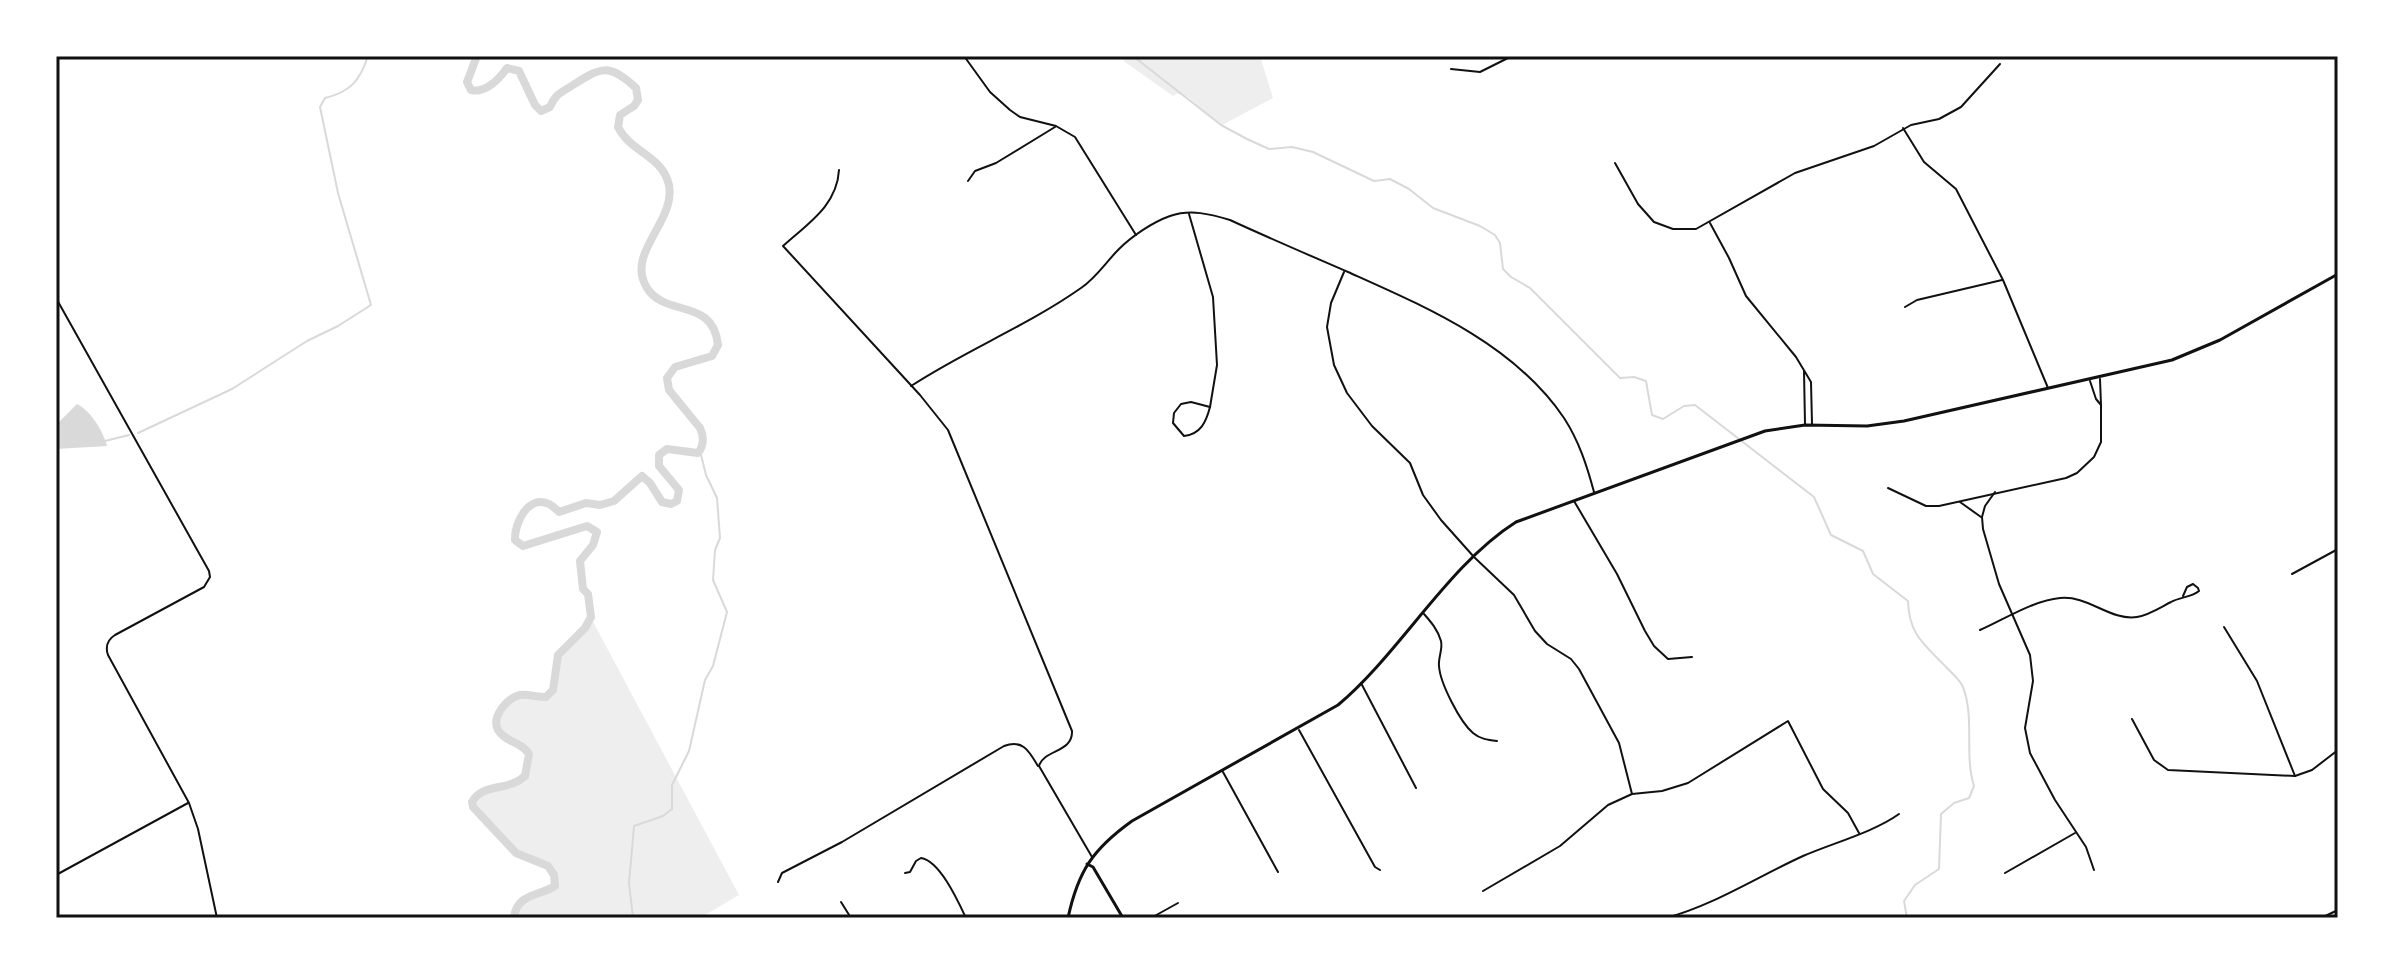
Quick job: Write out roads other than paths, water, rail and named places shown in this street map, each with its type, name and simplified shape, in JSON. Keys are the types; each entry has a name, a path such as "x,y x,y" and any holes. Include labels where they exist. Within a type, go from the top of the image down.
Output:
{"main road":[{"path":"1068,918 1074,892 1087,864 1114,834 1338,705 1474,557 1516,522 1782,427 1867,426 1904,421 2172,360 2197,351 2338,274"},
{"path":"1087,864 1093,867 1123,918"}],"street":[{"path":"964,56 990,92 1010,110 1020,117 1056,126 1078,140 1136,236"},
{"path":"1451,69 1480,72 1512,56"},
{"path":"1615,163 1638,204 1654,222 1673,229 1696,229 1795,173 1874,146 1903,128 1939,119 1961,107 2000,64"},
{"path":"968,181 975,171 996,163 1056,126"},
{"path":"1903,128 1924,162 1956,189 2003,280 2048,389"},
{"path":"839,170 836,189 829,204 783,246 940,418 950,434 1072,731 1069,744 1040,761 1040,771"},
{"path":"911,386 1047,311 1084,286 1122,246 1169,216 1206,212 1345,271 1441,315 1471,333 1517,367 1547,396 1564,418 1582,452 1594,492"},
{"path":"1189,213 1213,297 1217,365 1210,407 1204,424 1194,434 1180,434 1173,423 1174,413 1181,404 1191,402 1210,407"},
{"path":"1710,223 1746,296 1811,382 1812,426"},
{"path":"1345,271 1331,303 1327,327 1330,350 1339,377 1361,413 1410,463 1427,503 1474,557 1514,595 1535,631 1579,669 1619,743 1632,794"},
{"path":"1905,307 1915,300 2003,280"},
{"path":"56,298 209,571 210,577 204,587 115,635 106,644 108,655 189,803 198,829 217,918"},
{"path":"1804,370 1805,425"},
{"path":"1888,488 1926,506 2066,478 2086,466 2101,442 2100,377"},
{"path":"2090,380 2101,405"},
{"path":"1995,492 1985,506 1982,517 1999,584 2033,667 2025,728 2030,753 2086,847 2094,870"},
{"path":"1574,500 1654,646 1668,659 1692,657"},
{"path":"1958,501 1982,517"},
{"path":"2292,574 2338,549"},
{"path":"1980,630 2046,600 2079,599 2120,616 2136,617 2183,596"},
{"path":"1423,613 1436,628 1442,643 1439,665 1442,683 1472,733 1497,741"},
{"path":"2224,627 2257,681 2295,776"},
{"path":"1361,683 1416,788"},
{"path":"2132,719 2154,760 2168,770 2295,776 2312,770 2338,750"},
{"path":"1483,891 1560,846 1608,805 1632,794 1662,791 1688,783 1788,721 1823,789 1848,813 1859,833"},
{"path":"1299,730 1375,867 1380,870"},
{"path":"778,882 782,873 797,864 842,842 1004,746 1016,743 1024,746 1092,857"},
{"path":"1222,771 1278,872"},
{"path":"56,875 189,803"},
{"path":"1666,918 1715,899 1799,858 1887,823 1899,814"},
{"path":"2005,873 2076,833"},
{"path":"905,873 910,872 921,858 932,861 966,918"},
{"path":"841,902 851,918"},
{"path":"1151,918 1178,903"},
{"path":"2321,918 2338,910"}],"waterway":[{"path":"138,433 232,389 371,305 338,193 320,107 325,98 353,84 368,56"},
{"path":"477,56 467,82 471,90 487,87 507,68 519,71 541,111 550,107 562,92 598,71 619,74 636,88 638,100 620,115 618,127 630,143 660,167 669,185 669,199 646,250 642,275 655,297 707,320 718,345 712,356 675,367 667,378 669,390 700,428 703,438 698,453 667,449 659,455 659,466 679,490 677,501 671,504 662,502 642,476 614,501 600,505 586,503 559,512 549,504 535,503 524,512 517,526 515,540 523,546 587,526 597,532 593,545 580,561 583,589 588,594 591,617 585,628 558,655 553,690 546,697 515,697 498,714 496,725 501,734 529,754 525,776 511,784 483,792 472,802 473,807 516,853 548,866 554,875 555,886 524,900 519,904 514,918"},
{"path":"1133,56 1221,125 1247,139 1269,149 1292,147 1313,152 1374,181 1390,179 1433,208 1495,235 1500,243 1503,269 1511,277 1530,288 1620,378 1634,377 1646,381 1652,415 1663,419 1684,406 1695,405 1814,497 1831,535 1863,551 1873,574 1908,601 1911,622 1919,638 1963,687 1967,699 1974,786 1969,798 1954,803 1941,814 1939,869 1915,885 1904,901 1907,918"},
{"path":"105,441 129,435"},
{"path":"633,918 629,883 634,826 663,816 672,809 672,785 689,751 705,680 713,666 727,612 713,580 715,550 720,538 717,498 706,475 700,451"}]}
